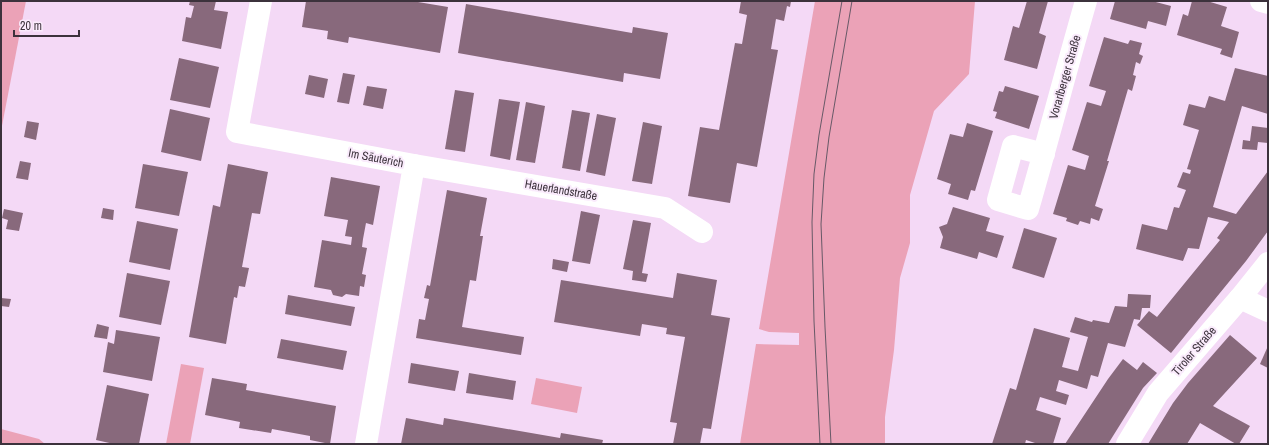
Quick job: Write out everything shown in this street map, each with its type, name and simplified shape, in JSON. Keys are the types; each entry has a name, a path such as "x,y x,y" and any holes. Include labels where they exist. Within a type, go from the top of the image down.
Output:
{"street":[{"name":"Im Säuterich","path":"261,1 237,132 414,165 366,444"},
{"name":"Vorarlberger Straße","path":"1044,154 1060,91 1086,1"},
{"path":"1261,1 1268,3"},
{"name":"Hauerlandstraße","path":"414,165 665,208 702,232"},
{"name":"Tiroler Straße","path":"1127,444 1158,393 1240,298 1268,263"},
{"path":"1240,298 1268,311"}],"shaded area":[{"path":"1,1 26,1 1,131"},
{"path":"815,1 975,1 969,74 934,111 910,195 910,243 900,278 894,350 885,417 885,444 740,444 756,344 799,345 799,333 769,332 759,329"},
{"path":"181,364 204,368 190,444 166,444"},
{"path":"536,378 582,387 577,413 531,404"},
{"path":"1,429 39,439 45,444 1,444"}],"building":[{"path":"190,1 216,1 214,10 228,12 221,49 182,41 186,17 191,18 194,6 189,5"},
{"path":"306,1 412,1 448,7 440,53 349,37 348,43 327,39 328,31 302,27"},
{"path":"741,1 791,1 790,7 787,6 784,21 776,19 771,49 778,50 757,167 737,163 730,203 688,196 700,127 719,130 735,43 742,44 747,15 739,13"},
{"path":"1027,1 1048,1 1039,33 1046,36 1037,69 1004,60 1013,26 1019,28"},
{"path":"1115,1 1152,1 1171,6 1166,26 1148,21 1146,29 1110,19"},
{"path":"1192,1 1207,1 1227,7 1221,26 1239,32 1232,58 1220,54 1222,49 1177,35 1183,14 1188,16"},
{"path":"466,4 632,33 633,27 668,33 660,79 624,73 623,82 458,53"},
{"path":"1104,37 1128,44 1130,40 1142,43 1139,54 1143,56 1140,64 1136,62 1133,75 1136,76 1132,91 1128,89 1107,161 1109,161 1095,206 1103,209 1099,221 1091,218 1090,224 1080,221 1078,225 1066,221 1067,218 1053,214 1068,165 1085,170 1089,156 1072,150 1087,102 1101,106 1106,91 1089,86"},
{"path":"179,58 219,67 210,108 170,100"},
{"path":"1235,68 1268,76 1268,114 1242,106 1213,207 1236,214 1268,171 1268,231 1246,261 1171,353 1137,325 1149,311 1157,317 1220,240 1217,238 1229,222 1208,217 1199,249 1188,248 1183,261 1136,249 1142,224 1167,230 1174,207 1179,208 1186,190 1177,187 1183,172 1190,174 1191,170 1187,169 1199,130 1183,125 1189,104 1205,108 1209,96 1225,101"},
{"path":"343,73 355,75 349,104 337,102"},
{"path":"309,75 328,79 324,98 305,94"},
{"path":"367,86 387,89 383,109 363,105"},
{"path":"1005,86 1039,96 1029,129 995,118 997,112 993,111 999,91 1003,92"},
{"path":"455,90 474,93 465,152 445,149"},
{"path":"499,99 520,102 510,160 490,156"},
{"path":"526,102 545,106 535,163 516,160"},
{"path":"170,109 210,118 201,161 161,152"},
{"path":"572,110 590,113 580,171 562,168"},
{"path":"597,114 616,118 605,176 586,172"},
{"path":"27,121 39,123 36,140 24,137"},
{"path":"643,122 662,126 652,184 632,181"},
{"path":"967,123 993,131 975,191 971,190 968,200 948,194 951,184 937,179 950,134 963,137"},
{"path":"1252,126 1268,128 1268,143 1258,142 1257,150 1242,149 1243,140 1250,141"},
{"path":"20,161 31,163 28,180 16,178"},
{"path":"143,164 188,172 179,216 135,208"},
{"path":"228,164 268,172 260,214 252,213 242,267 249,268 245,287 239,286 237,298 234,297 226,344 189,337 213,205 220,207"},
{"path":"331,177 380,186 373,225 366,223 362,247 367,248 362,274 366,275 364,287 360,286 359,296 346,294 342,297 333,295 331,290 314,287 322,240 351,245 352,237 345,236 348,220 324,216"},
{"path":"447,190 487,198 480,236 483,236 476,281 470,280 462,327 524,337 521,355 416,338 419,319 425,320 429,299 424,298 427,285 430,286"},
{"path":"953,207 990,218 986,231 1004,236 997,258 979,252 977,259 940,248 943,237 939,227 947,224"},
{"path":"103,208 114,210 113,220 101,218"},
{"path":"4,209 23,213 19,231 6,229 8,220 2,218"},
{"path":"581,211 600,215 590,264 572,261"},
{"path":"633,220 651,223 642,273 648,274 646,282 632,280 633,271 623,269"},
{"path":"137,221 178,229 170,270 129,262"},
{"path":"1024,228 1057,238 1044,278 1012,268"},
{"path":"553,259 569,262 567,272 552,269"},
{"path":"127,273 170,281 161,325 119,317"},
{"path":"677,273 717,280 711,315 730,318 711,429 703,428 700,444 673,444 677,423 670,422 685,337 666,334 667,328 642,324 640,336 554,322 561,280 673,298"},
{"path":"1128,294 1151,295 1150,308 1142,308 1140,320 1134,319 1125,347 1108,343 1098,377 1091,375 1087,389 1059,380 1056,391 1069,395 1066,405 1040,397 1036,410 1061,418 1053,444 1038,444 1026,440 1025,444 992,444 1010,388 1016,390 1034,328 1070,338 1062,367 1078,371 1088,337 1070,332 1075,317 1092,322 1093,320 1109,323 1115,306 1127,307"},
{"path":"288,295 355,307 351,326 285,314"},
{"path":"1,298 11,299 9,307 1,306"},
{"path":"97,324 109,327 107,339 94,337"},
{"path":"116,330 160,337 152,381 103,372 108,342 114,344"},
{"path":"1230,335 1257,358 1213,406 1250,426 1239,444 1236,444 1200,423 1187,444 1148,444 1173,403 1188,383"},
{"path":"281,339 347,351 343,370 277,358"},
{"path":"1268,346 1268,368 1260,364"},
{"path":"1123,359 1137,370 1143,362 1157,373 1143,388 1108,444 1065,444 1108,379"},
{"path":"411,363 459,371 455,391 408,383"},
{"path":"469,373 516,381 513,400 466,393"},
{"path":"212,378 247,384 246,390 336,406 330,444 310,440 310,436 272,429 271,433 239,428 240,422 205,415"},
{"path":"107,385 149,394 139,444 114,444 96,440"},
{"path":"406,418 443,425 444,418 560,438 561,433 603,440 602,444 401,444"}],"tram line":[{"path":"820,444 814,321 812,222 814,174 819,135 842,1"},
{"path":"831,444 821,224 824,178 829,137 852,1"}]}
